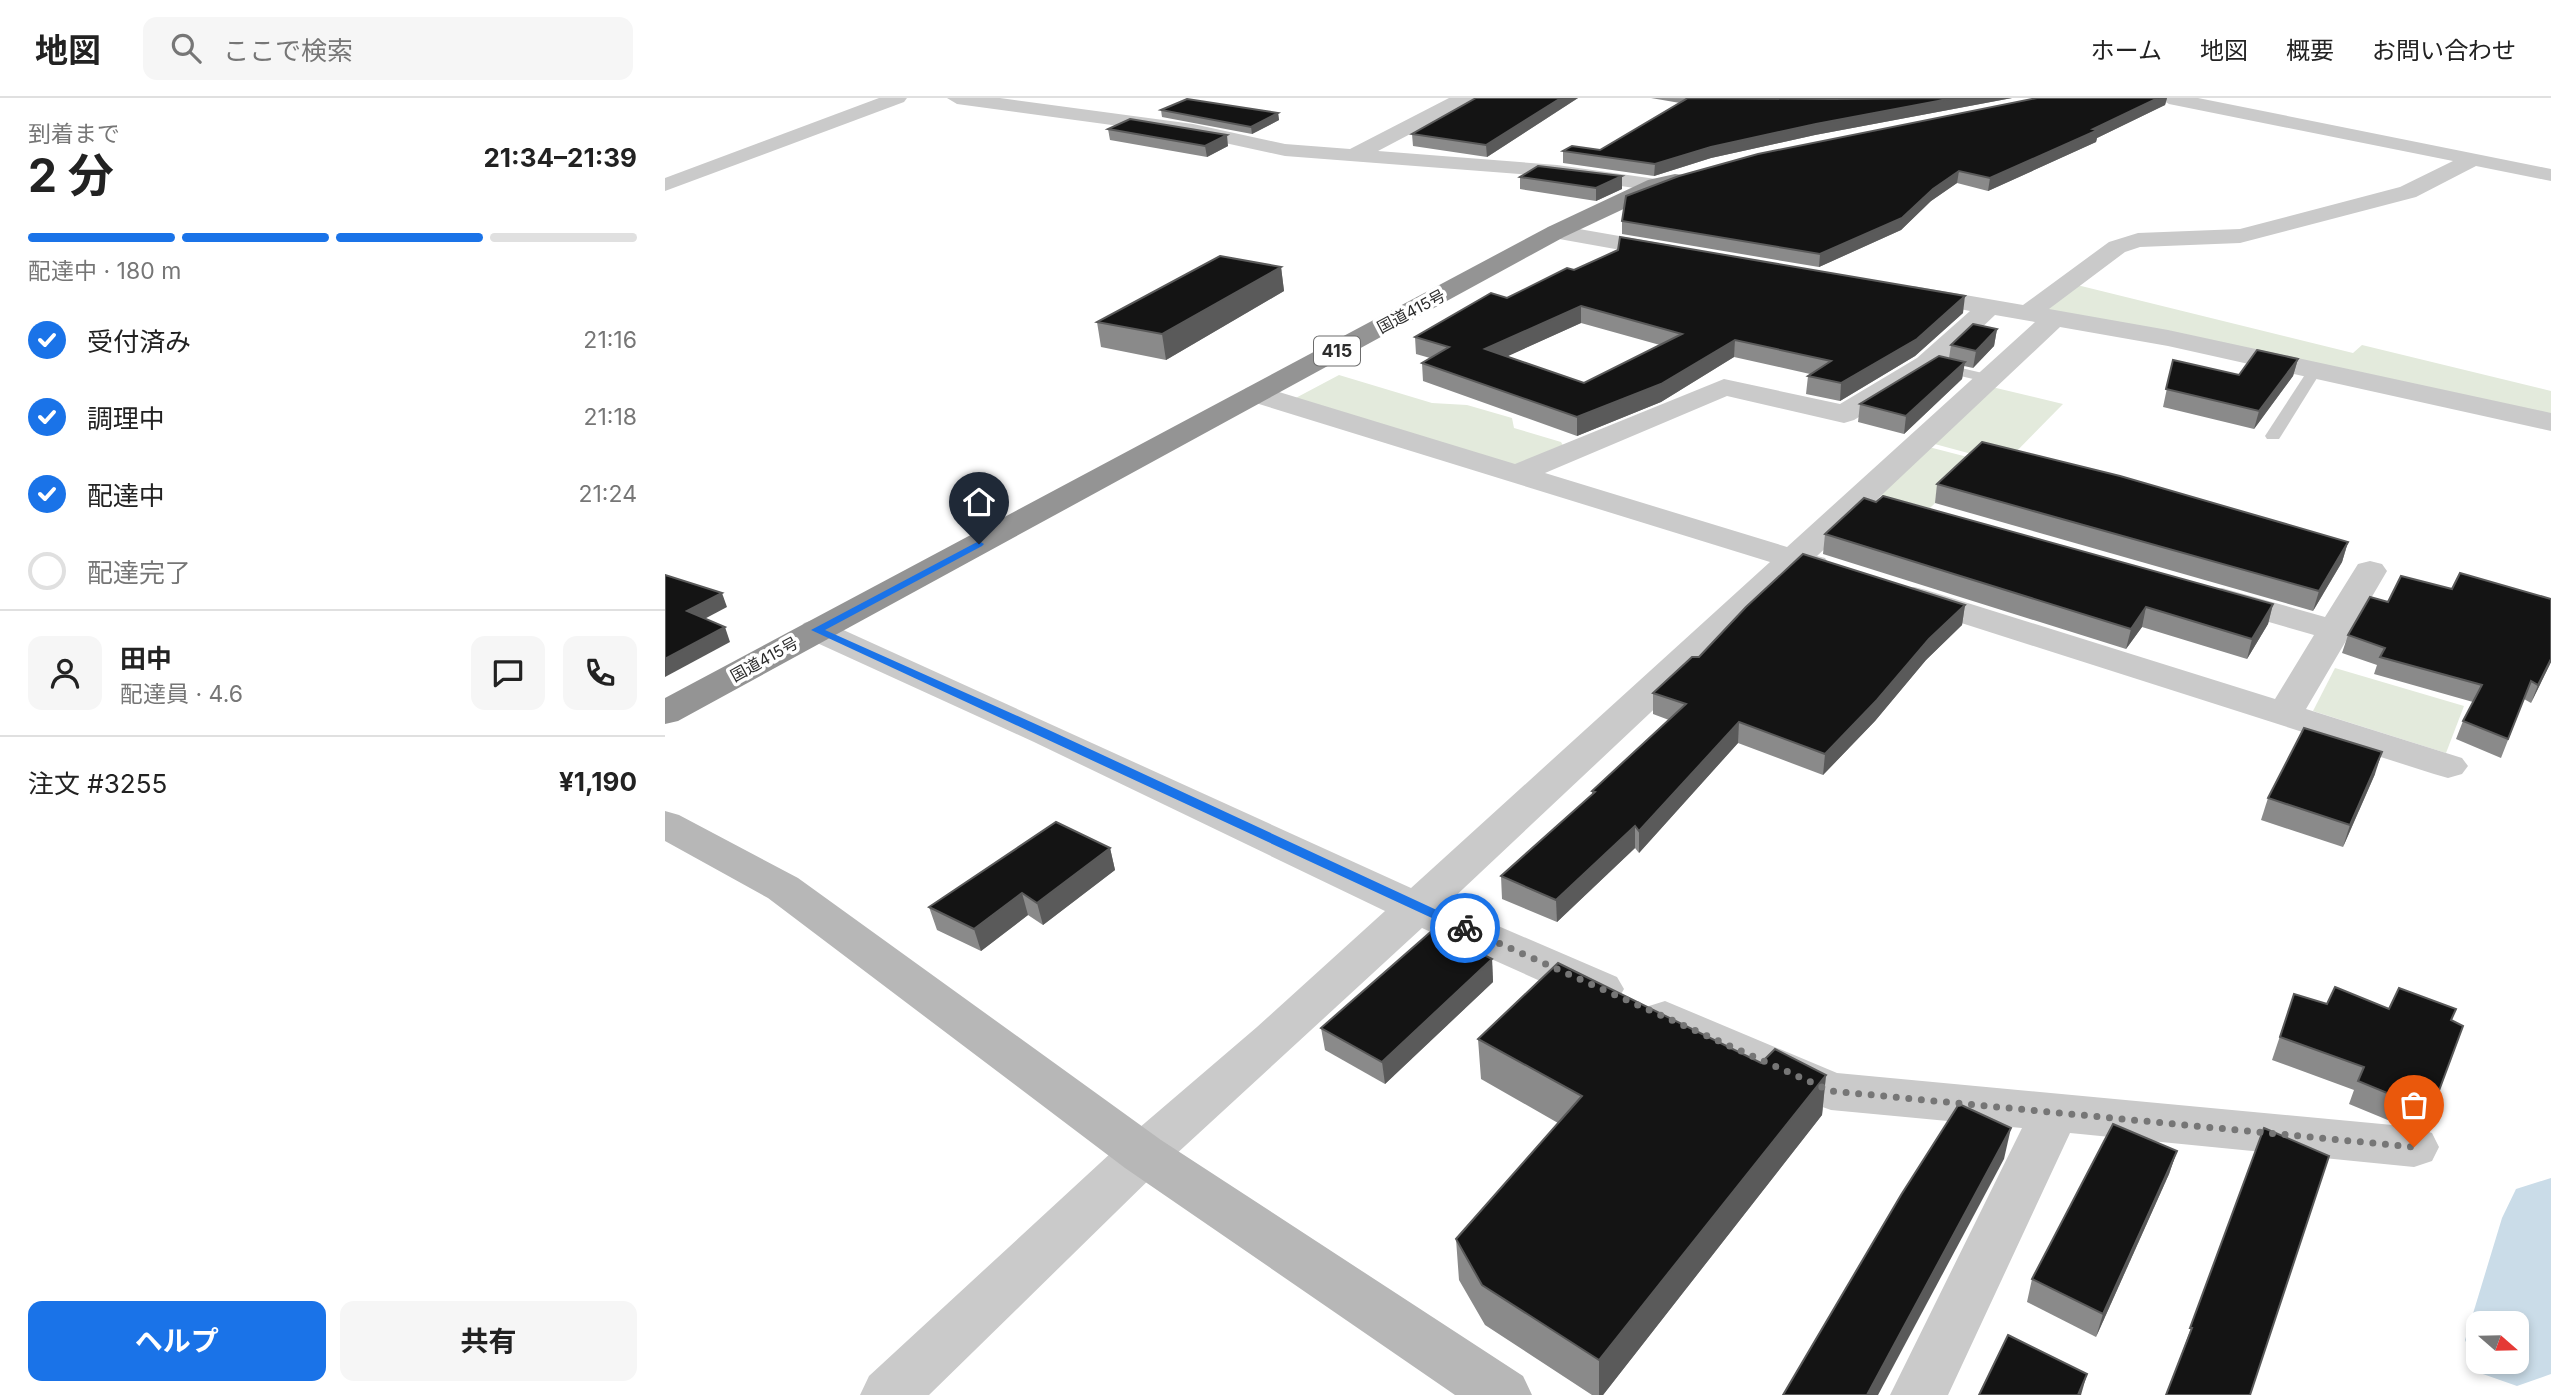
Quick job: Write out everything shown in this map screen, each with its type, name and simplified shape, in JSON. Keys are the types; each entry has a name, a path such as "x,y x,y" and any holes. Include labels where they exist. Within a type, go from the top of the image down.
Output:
{"highway":[{"name":"国道415号","path":"665,713 1556,232 1656,185 1694,174"}],"street":[{"path":"665,185 897,98"},
{"path":"957,98 1193,131 1285,150 1557,171 1656,185"},
{"path":"1040,109 1068,98"},
{"path":"1352,156 1464,98"},
{"path":"2169,98 2551,175"},
{"path":"889,1395 1143,1154 1274,1039 1795,559 1877,499 1990,379 2042,314 2117,247 2138,240 2240,236 2408,192 2474,159"},
{"path":"1556,232 1692,255"},
{"path":"1895,289 2042,314 2551,422"},
{"path":"1516,474 1724,387 1844,414 1927,364 1990,306"},
{"path":"1257,394 1848,576"},
{"path":"2284,714 2370,572"},
{"path":"2186,588 2334,631"},
{"path":"1888,589 2448,766"},
{"path":"816,630 1047,734 1415,907 1831,1091 2414,1147"},
{"path":"665,824 783,888 1143,1154 1503,1395"},
{"path":"1919,1395 2055,1112"}],"lane":[{"path":"1927,364 1990,379"},
{"path":"2273,436 2315,370"}],"shaded area":[{"path":"2073,284 2353,353 2362,345 2551,391 2551,417 2044,311"},
{"path":"1339,375 1432,403 1467,405 1512,418 1514,428 1561,442 1565,449 1517,470 1290,401"},
{"path":"1992,387 2063,404 2005,463 1931,443"},
{"path":"1925,446 1979,460 1930,508 1875,494"},
{"path":"2335,668 2464,706 2446,753 2313,711"}],"building":[{"path":"1476,98 1561,98 1486,145 1412,134"},
{"path":"1688,98 1954,98 1711,147 1655,164 1563,151 1572,146 1600,150"},
{"path":"2037,98 2158,98 2093,129 2098,130 1990,178 1959,171 1933,189 1902,218 1820,254 1622,221 1626,196 1679,176 1758,154"},
{"path":"1187,99 1278,113 1251,127 1161,110"},
{"path":"1130,119 1227,135 1205,146 1108,129"},
{"path":"1538,166 1622,176 1596,188 1520,177"},
{"path":"1620,237 1965,296 1917,339 1841,383 1808,376 1831,361 1735,340 1661,384 1577,417 1422,363 1449,347 1415,337 1491,293 1507,298 1567,268 1574,270 1618,250","holes":["1581,306 1682,334 1584,383 1485,349"]},
{"path":"1220,256 1281,267 1162,334 1097,322"},
{"path":"1973,324 1997,329 1976,351 1951,345"},
{"path":"2257,350 2298,359 2259,411 2166,389 2173,360 2239,375"},
{"path":"1939,356 1965,362 1906,416 1860,404"},
{"path":"1982,442 2120,476 2348,542 2319,591 1937,484"},
{"path":"1883,496 2273,604 2252,639 2146,607 2131,629 1825,534 1864,498 1876,502"},
{"path":"1803,554 1965,605 1929,639 1877,700 1825,754 1739,722 1639,831 1635,826 1556,900 1501,876 1595,792 1592,791 1686,704 1653,693 1692,657 1699,657 1746,607"},
{"path":"2460,573 2551,599 2551,659 2538,685 2531,681 2508,739 2463,721 2482,685 2380,657 2385,648 2348,635 2370,597 2388,602 2401,576 2452,589"},
{"path":"665,575 722,593 687,611 725,627 665,659"},
{"path":"2304,728 2382,752 2350,825 2268,798"},
{"path":"1056,822 1110,848 1037,903 1022,893 974,929 929,907"},
{"path":"1434,929 1492,959 1382,1062 1321,1028"},
{"path":"1558,963 1761,1063 1775,1049 1826,1075 1599,1360 1482,1285 1456,1239 1582,1096 1478,1039"},
{"path":"2335,987 2389,1009 2399,988 2456,1009 2451,1020 2463,1026 2434,1104 2404,1100 2358,1081 2364,1067 2280,1037 2294,994 2327,1004"},
{"path":"1959,1104 2011,1128 1867,1395 1783,1395 1901,1195"},
{"path":"2113,1124 2177,1151 2103,1314 2032,1279"},
{"path":"2264,1128 2329,1156 2250,1395 2166,1395 2192,1328"},
{"path":"2008,1335 2087,1374 2078,1395 1979,1395"}],"waterway":[{"path":"2525,1311 2551,1218"}],"way so far":[{"path":"1465,928 1831,1091 2414,1147"}],"route":[{"path":"979,544 816,630 952,690 1465,928"}]}
